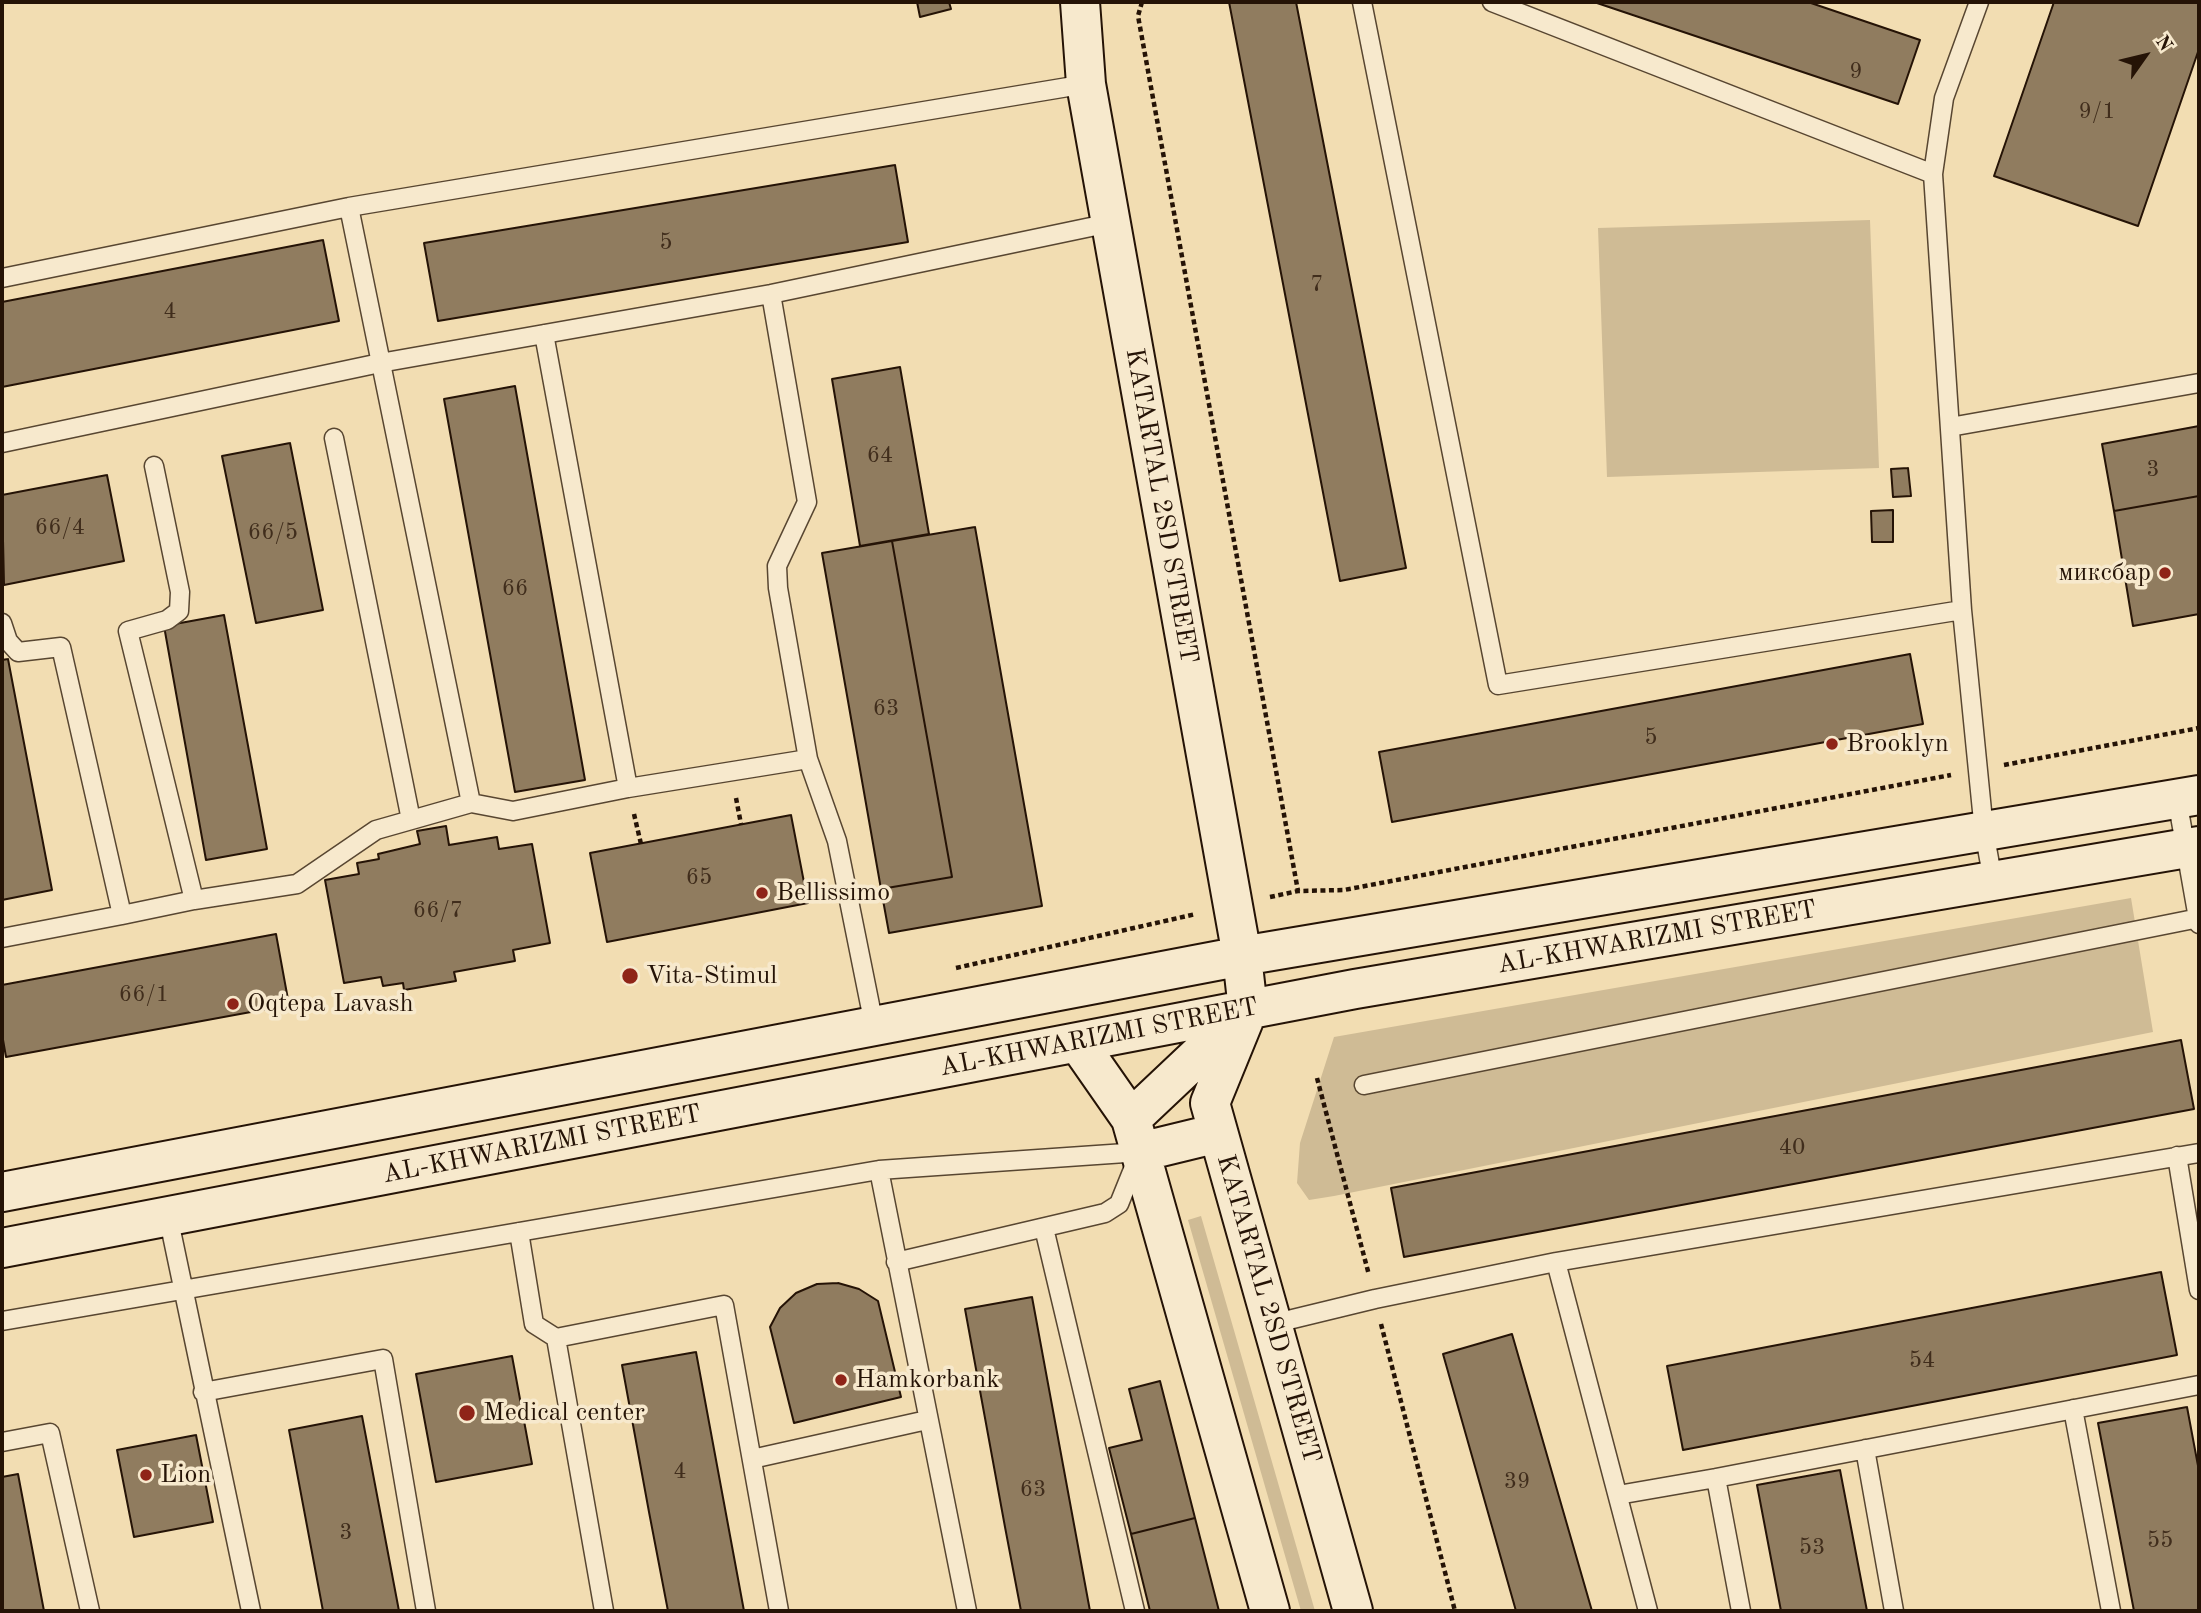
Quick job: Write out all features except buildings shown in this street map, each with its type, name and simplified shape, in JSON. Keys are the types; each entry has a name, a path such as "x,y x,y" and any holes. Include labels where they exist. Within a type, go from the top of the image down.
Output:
{"main road":[{"name":"KATARTAL 2SD STREET","path":"1080,2 1086,84 1242,956 1248,1010 1210,1103 1353,1611"},
{"name":"AL-KHWARIZMI STREET","path":"2,1192 1242,956 2188,797"},
{"name":"AL-KHWARIZMI STREET","path":"2,1248 1248,1010 2193,847"},
{"path":"1135,1135 1248,1010 1150,973"},
{"path":"1078,1043 1135,1135 1270,1611"},
{"path":"1135,1135 1218,1133"}],"lane":[{"path":"1362,2 1498,685 1962,610"},
{"path":"1492,2 1933,174"},
{"path":"1979,2 1944,98 1933,174 1962,610 1984,831 1993,881"},
{"path":"2,278 349,207 1086,84"},
{"path":"349,207 471,803"},
{"path":"2,443 380,363 771,294 1110,223"},
{"path":"771,294 807,502 777,566 808,759 837,841 871,1010 877,1025"},
{"path":"544,334 628,788"},
{"path":"1950,427 2199,383"},
{"path":"334,438 411,820"},
{"path":"154,466 180,592 179,611 167,620 128,631 194,900"},
{"path":"2,623 8,641 19,652 61,647 122,915"},
{"path":"2,938 194,900 297,884 376,830 471,803 513,811 628,788 808,759"},
{"path":"1364,1085 2199,920 2188,797"},
{"path":"2,1321 879,1170 1135,1135 1119,1205 1105,1213 895,1262"},
{"path":"1272,1324 1375,1299 1556,1262 2199,1153"},
{"path":"2177,1156 2199,1290"},
{"path":"879,1170 895,1262 967,1611"},
{"path":"168,1216 251,1611"},
{"path":"1044,1228 1135,1611"},
{"path":"519,1232 534,1324 556,1338 724,1305 779,1611"},
{"path":"1556,1262 1648,1611"},
{"path":"556,1338 604,1611"},
{"path":"203,1392 383,1359 426,1611"},
{"path":"1618,1495 2199,1385"},
{"path":"2073,1409 2111,1611"},
{"path":"752,1459 927,1420"},
{"path":"2,1442 50,1433 90,1611"},
{"path":"1865,1449 1894,1611"},
{"path":"1716,1478 1741,1611"}],"path":[{"path":"948,970 1298,891"},
{"path":"1317,1078 1455,1611"}],"shaded area":[{"path":"1870,220 1879,468 1607,477 1598,228"},
{"path":"2131,898 2153,1032 1334,1196 1309,1200 1297,1183 1300,1143 1334,1037"},
{"path":"1201,1216 1315,1611 1301,1611 1188,1220"}],"place":[{"name":"миксбар","path":"2165,573"},
{"name":"Brooklyn","path":"1832,744"},
{"name":"Bellissimo","path":"762,893"},
{"name":"Vita-Stimul","path":"630,976"},
{"name":"Oqtepa Lavash","path":"233,1004"},
{"name":"Hamkorbank","path":"841,1380"},
{"name":"Medical center","path":"467,1413"},
{"name":"Lion","path":"146,1475"}]}
